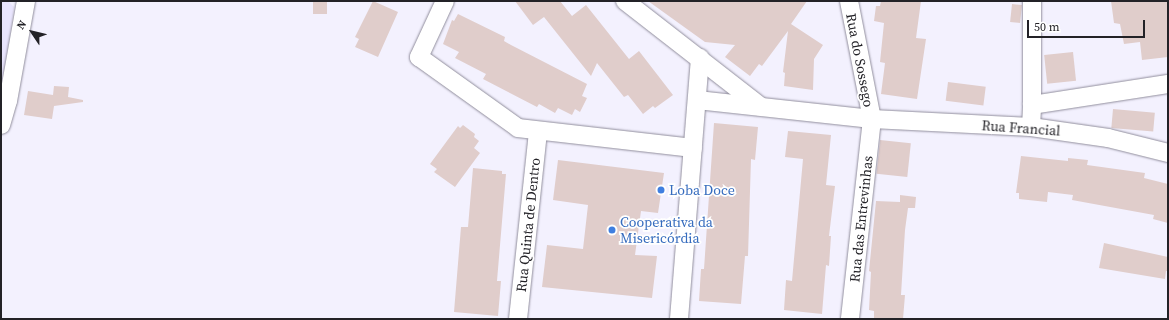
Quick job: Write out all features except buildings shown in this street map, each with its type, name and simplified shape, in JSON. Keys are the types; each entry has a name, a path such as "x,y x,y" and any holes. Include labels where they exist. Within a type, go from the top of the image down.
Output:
{"street":[{"path":"1,125 8,101 26,1"},
{"path":"445,1 419,57 518,128 693,148"},
{"path":"625,1 761,107"},
{"name":"Rua do Sossego","path":"849,1 872,119"},
{"path":"1031,127 1032,1"},
{"path":"679,319 700,58"},
{"path":"1032,105 1168,84"},
{"name":"Rua Francial","path":"696,100 872,119 1031,127 1108,138 1168,153"},
{"name":"Rua das Entrevinhas","path":"850,319 872,119"},
{"name":"Rua Quinta de Dentro","path":"518,319 538,131"}],"shaded area":[{"path":"1,1 8,1 14,7 2,93"}],"place":[{"name":"Loba Doce","path":"661,190"},
{"name":"Cooperativa da Misericórdia","path":"612,230"}]}
